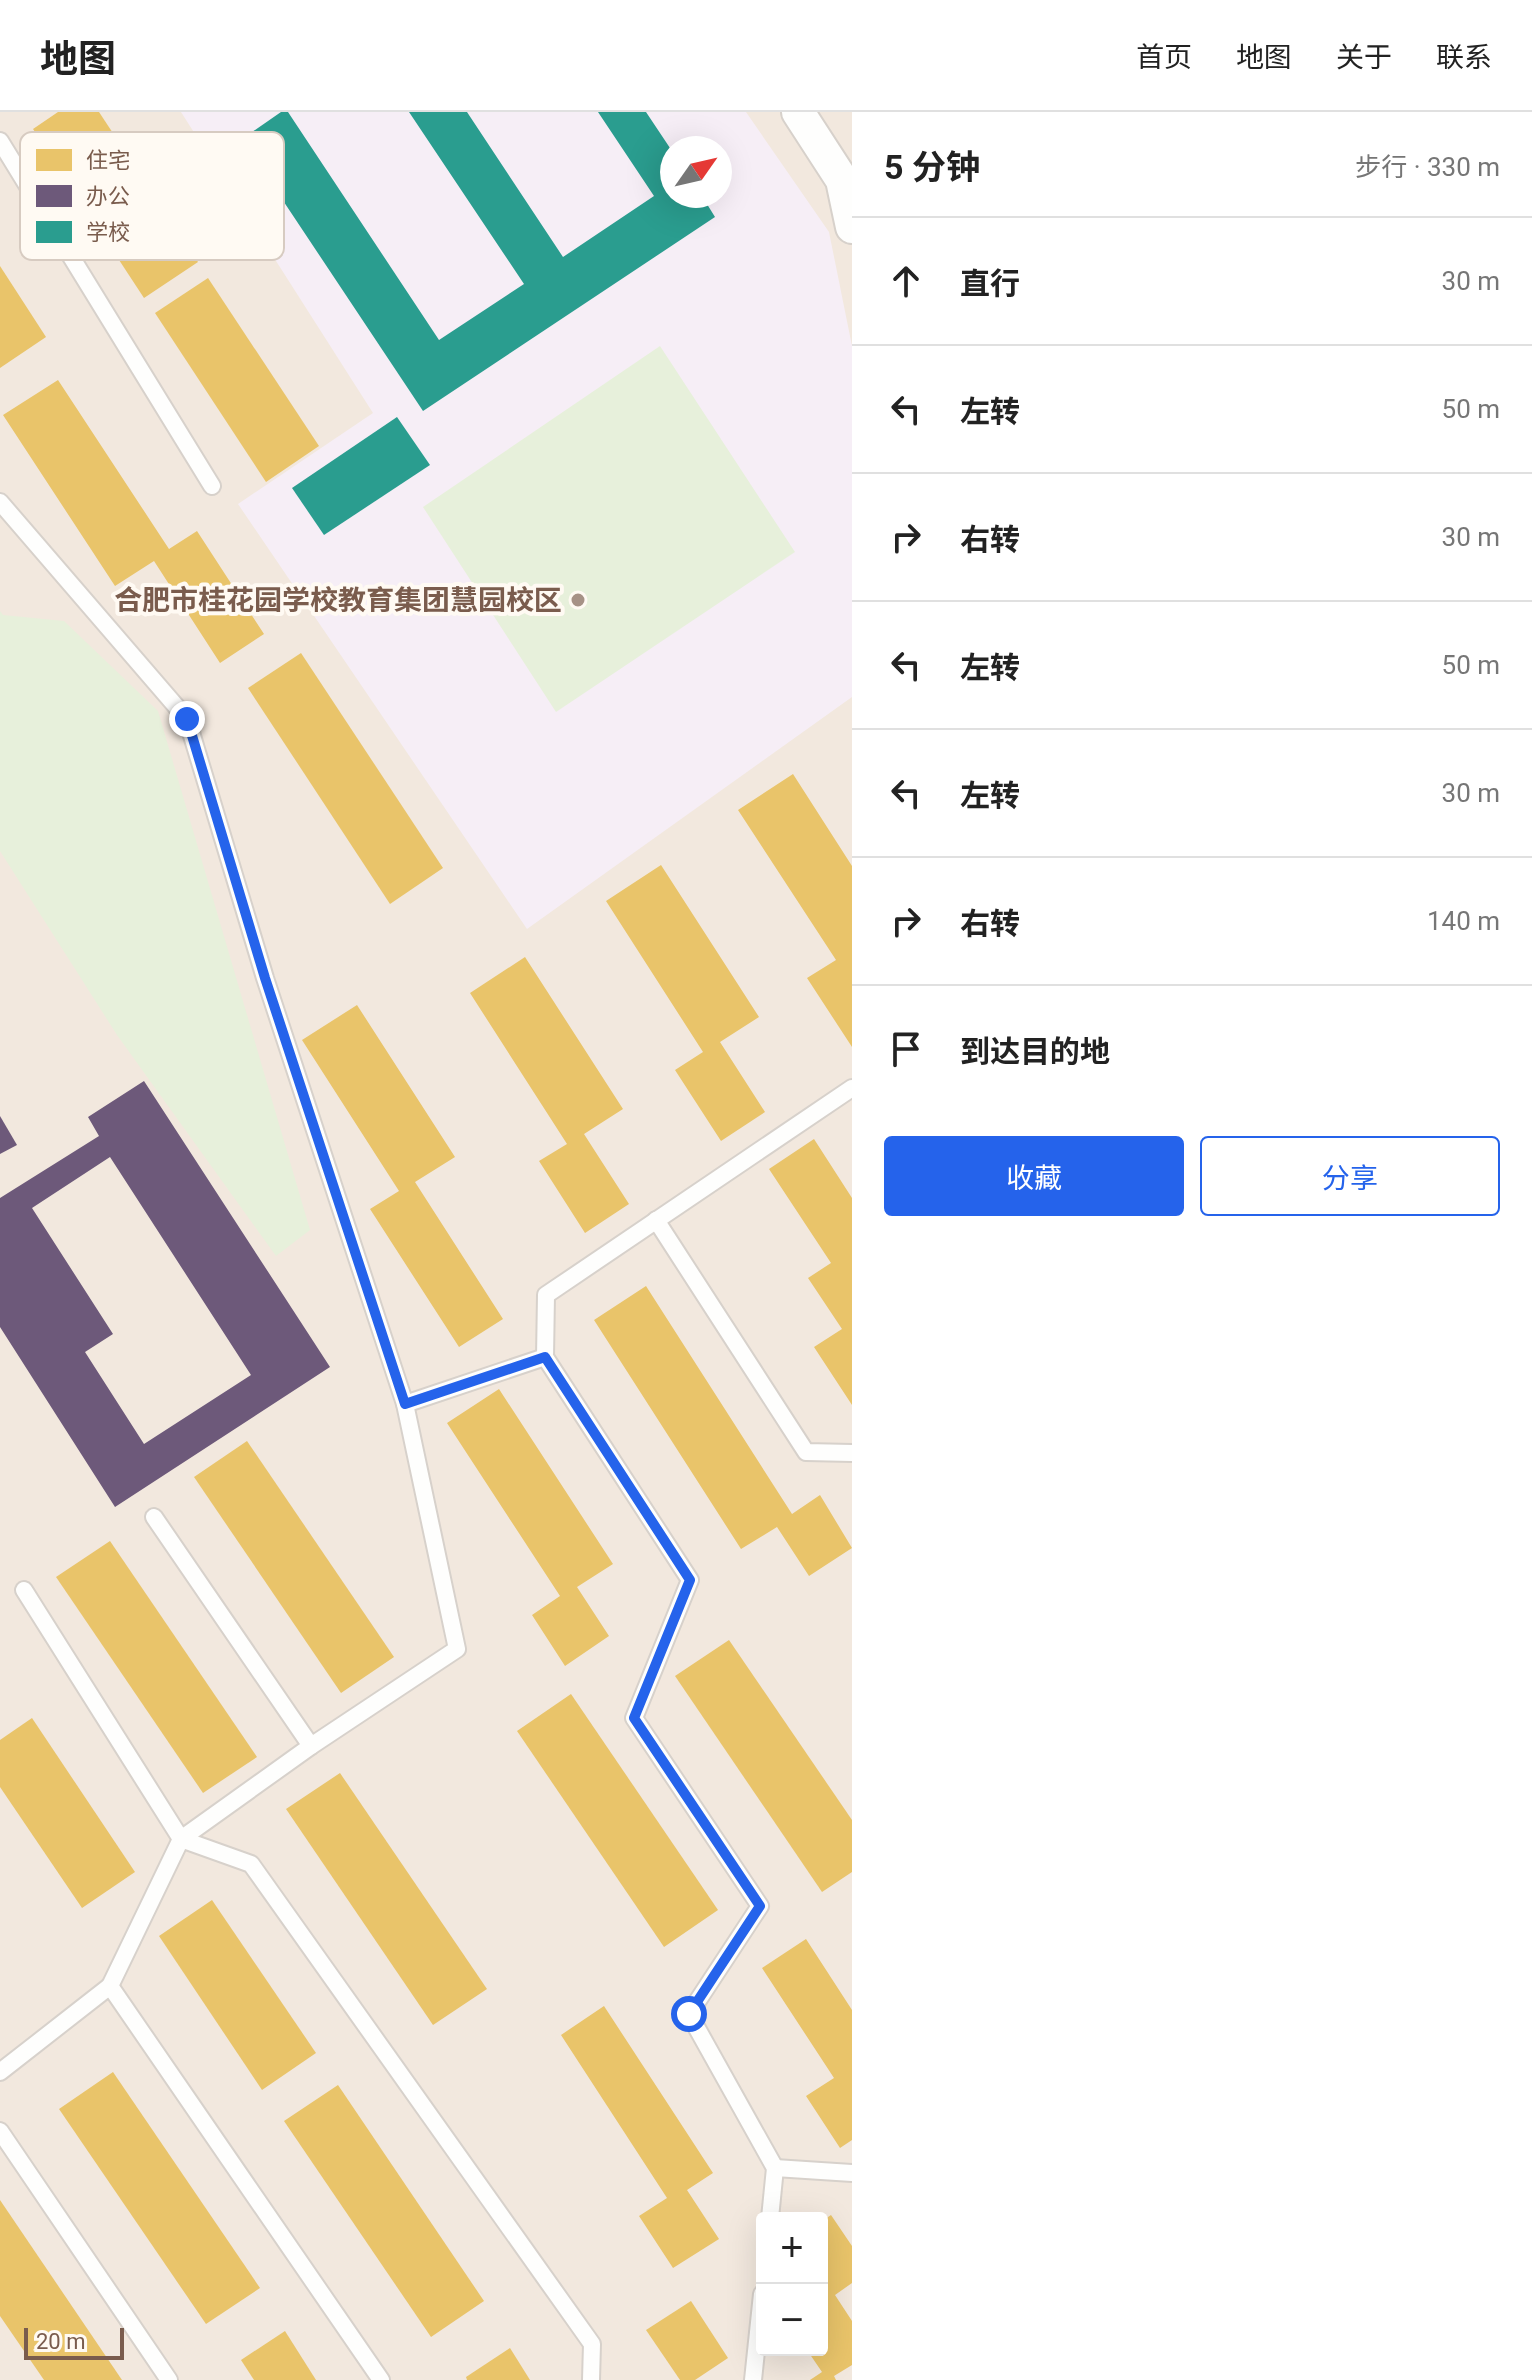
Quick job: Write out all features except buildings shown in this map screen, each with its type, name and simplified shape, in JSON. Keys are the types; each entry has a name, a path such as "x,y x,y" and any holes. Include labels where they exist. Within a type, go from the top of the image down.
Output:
{"street":[{"path":"798,112 842,180 852,227"}],"lane":[{"path":"0,141 20,174"},
{"path":"73,260 212,486"},
{"path":"0,502 187,719 265,978 405,1404 457,1649 311,1746 181,1839 110,1986 0,2072"},
{"path":"771,2212 775,2168 689,2014 760,1906 634,1718 690,1580 545,1357 546,1295 852,1088"},
{"path":"656,1220 806,1452 852,1453"},
{"path":"405,1404 545,1357"},
{"path":"154,1517 311,1746"},
{"path":"24,1590 181,1839 251,1864 592,2344 591,2380"},
{"path":"110,1986 381,2380"},
{"path":"0,2131 169,2380"},
{"path":"775,2168 852,2173"},
{"path":"753,2380 756,2351"}],"shaded area":[{"path":"0,112 852,112 852,2380 0,2380"},
{"name":"合肥市桂花园学校教育集团慧园校区","path":"181,112 746,112 829,232 852,346 852,697 527,929 238,504 373,413 275,260 284,260 284,132 194,132"}],"green space":[{"path":"660,346 795,552 556,712 423,507"},
{"path":"0,611 3,615 64,621 158,711 310,1230 276,1256 117,1035 0,851"}],"place":[{"name":"合肥市桂花园学校教育集团慧园校区","path":"578,600"}],"route":[{"path":"187,719 265,978 405,1404 545,1357 690,1580 634,1718 760,1906 689,2014"}]}
